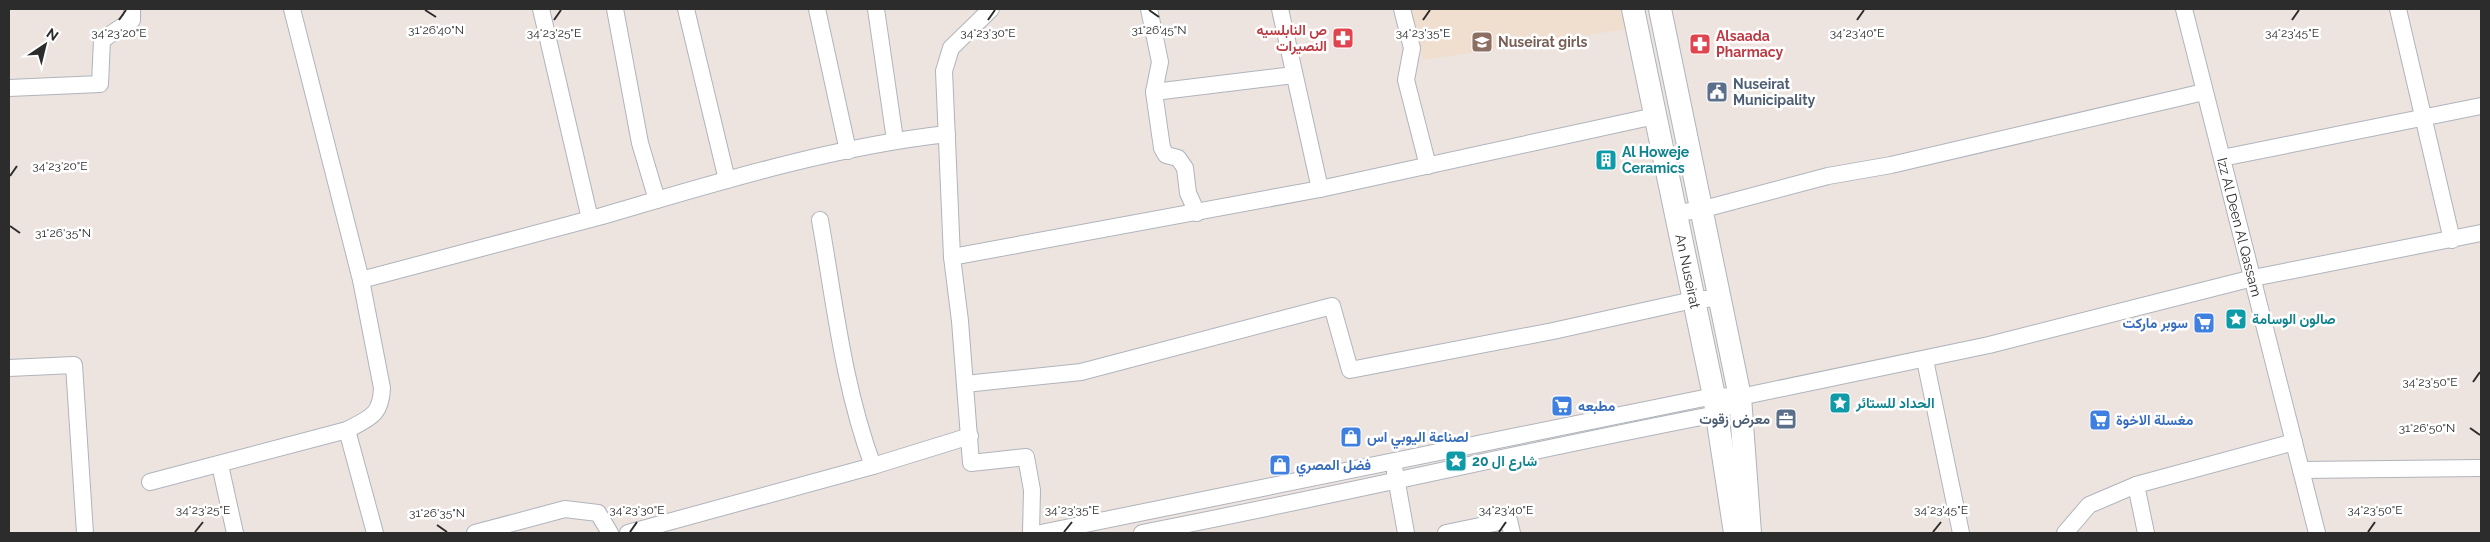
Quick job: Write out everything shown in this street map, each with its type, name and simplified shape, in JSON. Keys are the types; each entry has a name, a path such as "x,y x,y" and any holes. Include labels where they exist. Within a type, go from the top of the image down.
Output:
{"main road":[{"name":"An Nuseirat","path":"1637,9 1655,116 1715,405 1735,533"},
{"name":"An Nuseirat","path":"1660,9 1718,298 1740,397 1750,533"}],"street":[{"path":"9,88 100,84 102,40 132,20 132,9"},
{"path":"150,482 347,430 374,415 381,403 382,388 361,280 292,9"},
{"path":"541,9 590,219"},
{"path":"615,9 640,143 657,200"},
{"path":"686,9 727,180"},
{"path":"817,9 848,151"},
{"path":"876,9 895,140"},
{"path":"991,9 952,48 944,71 952,257 970,436 971,464 1026,457 1032,490 1031,533"},
{"path":"1149,9 1160,62 1154,92 1162,148 1166,155 1178,158 1185,168 1188,193 1197,213"},
{"path":"1280,9 1320,189"},
{"path":"1402,9 1412,48 1406,80 1428,166"},
{"name":"Izz Al Deen Al Qassam","path":"2184,9 2317,533"},
{"path":"2398,9 2452,240"},
{"path":"1154,92 1294,75"},
{"path":"1675,213 1700,210 1828,176 1890,165 2204,92"},
{"path":"2222,158 2481,106"},
{"path":"952,257 1320,189 1655,116"},
{"path":"361,280 590,219 727,180 895,140 947,134"},
{"path":"820,220 828,273 835,301 841,355 852,404 873,466"},
{"path":"1142,533 1398,482 1556,445 1740,397 1925,360 2253,278 2481,233"},
{"path":"964,384 1081,372 1332,306 1350,370 1543,333 1693,300 1718,298"},
{"path":"1925,360 1961,533"},
{"path":"9,368 74,365 85,533"},
{"path":"1041,533 1393,463 1715,405"},
{"path":"347,430 375,533"},
{"path":"628,533 873,466 970,436"},
{"path":"2065,533 2089,505 2136,485 2294,442"},
{"path":"1393,463 1406,533"},
{"path":"220,465 235,533"},
{"path":"2301,470 2481,468"},
{"path":"2136,485 2146,533"},
{"path":"474,533 564,509 598,512 610,533"},
{"path":"1446,533 1509,520 1512,533"}],"shaded area":[{"name":"Nuseirat girls","path":"1411,9 1623,9 1627,29 1423,60"}],"place":[{"name":"ص النابلسيه النصيرات","path":"1343,38"},
{"name":"Nuseirat girls","path":"1482,42"},
{"name":"Alsaada Pharmacy","path":"1700,44"},
{"name":"Nuseirat Municipality","path":"1717,92"},
{"name":"Al Howeje Ceramics","path":"1606,160"},
{"name":"صالون الوسامة","path":"2236,319"},
{"name":"سوبر ماركت","path":"2204,323"},
{"name":"الحداد للستائر","path":"1840,403"},
{"name":"مطبعه","path":"1562,406"},
{"name":"معرض زقوت","path":"1786,419"},
{"name":"مغسلة الاخوة","path":"2100,420"},
{"name":"لصناعة اليوبي اس","path":"1351,437"},
{"name":"شارع ال 20","path":"1456,461"},
{"name":"فضل المصري","path":"1280,465"}]}
